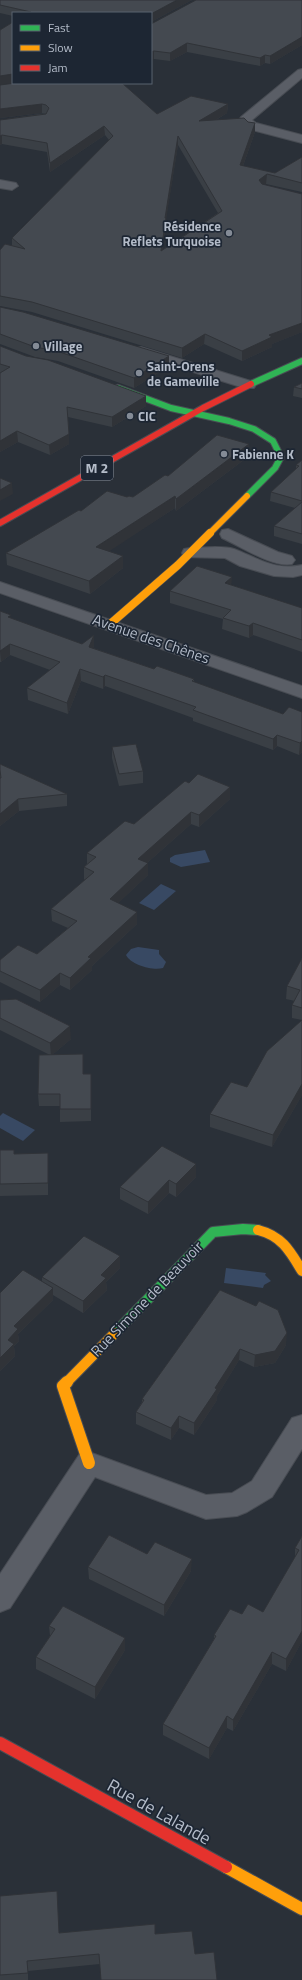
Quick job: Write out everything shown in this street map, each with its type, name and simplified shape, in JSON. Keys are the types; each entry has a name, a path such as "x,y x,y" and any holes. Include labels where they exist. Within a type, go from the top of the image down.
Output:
{"street":[{"path":"302,72 245,120 252,126 302,139"},
{"path":"124,346 249,385"},
{"name":"M 2","path":"0,522 193,414 249,385 302,361"},
{"path":"107,384 179,410 231,422 257,432 271,439 278,447 281,457 275,468 190,553 109,625"},
{"path":"226,517 228,553"},
{"path":"228,534 272,556 302,565"},
{"path":"190,553 228,553 246,562 274,571 293,572 302,570"},
{"name":"Avenue des Chênes","path":"0,587 302,692"},
{"name":"Rue Simone de Beauvoir","path":"89,1463 63,1386 213,1232 242,1228 267,1232 287,1246 302,1271"},
{"path":"0,1599 89,1463 206,1507 237,1504 262,1489 302,1426"},
{"name":"Rue de Lalande","path":"0,1743 302,1909"}],"water":[{"path":"205,850 210,862 181,867 170,862 170,858 175,855"},
{"path":"161,884 176,891 154,910 139,903"},
{"path":"138,947 159,950 159,954 166,962 163,968 148,968 132,962 126,955 131,949"},
{"path":"3,1113 35,1130 23,1141 0,1128 0,1116"},
{"path":"226,1268 266,1273 265,1275 271,1281 264,1285 263,1288 224,1283"}],"building":[{"path":"0,0 177,0 152,13 152,12 31,12 0,5"},
{"path":"196,0 302,0 302,37 270,56 265,55 260,58 187,43 170,53 152,52 152,23"},
{"path":"12,23 12,74 0,76 0,30"},
{"path":"12,83 123,84 157,114 191,96 228,104 199,121 244,118 248,122 255,123 240,165 275,173 302,157 302,183 267,174 259,180 262,184 302,194 302,323 269,335 272,337 242,351 205,334 182,348 32,302 0,296 0,250 5,244 25,249 12,238 113,136 104,126 50,163 47,143 2,135 0,136 0,120 46,114 49,108 42,104 0,109 0,85","holes":["178,136 222,211 161,251 165,218"]},
{"path":"0,307 23,312 169,356 134,378 57,351 35,347 0,334"},
{"path":"0,346 26,356 48,360 146,396 112,417 67,407 69,434 49,445 17,431 0,441 0,373 10,367 0,364"},
{"path":"302,383 302,389 294,387"},
{"path":"217,435 249,444 176,499 175,496 96,547 123,556 89,581 6,553 79,510 81,511 107,491 127,497 133,497 165,475 168,476"},
{"path":"302,460 302,501 271,492 299,466 296,465"},
{"path":"0,478 12,483 0,490"},
{"path":"302,502 302,534 274,526"},
{"path":"197,566 232,577 225,583 302,608 302,640 253,623 249,626 223,618 231,610 170,591"},
{"path":"0,611 11,615 8,617 82,644 94,635 89,647 154,669 157,666 194,679 192,681 283,714 289,707 302,712 302,741 300,743 277,735 273,739 193,710 196,707 105,675 103,677 80,669 67,703 27,688 60,662 10,644 0,651"},
{"path":"136,744 143,771 119,774 112,747"},
{"path":"0,764 67,794 18,799 0,814"},
{"path":"198,774 230,787 199,815 191,812 138,859 148,863 110,899 137,912 88,957 91,958 70,978 60,973 40,990 0,971 0,960 18,945 37,954 77,921 51,909 94,872 84,867 96,857 87,853 125,821 134,824 185,781 189,783"},
{"path":"302,958 302,1008 292,1005 300,990 287,986"},
{"path":"16,999 70,1026 50,1043 0,1018 0,1000"},
{"path":"302,1020 302,1084 273,1135 210,1114 231,1082 247,1087 267,1051"},
{"path":"83,1054 83,1074 91,1074 91,1109 60,1109 60,1094 38,1094 39,1055"},
{"path":"162,1146 196,1164 176,1184 169,1180 148,1202 120,1187"},
{"path":"0,1150 14,1150 14,1154 48,1153 48,1183 0,1184"},
{"path":"84,1236 120,1256 101,1275 106,1278 83,1301 42,1277"},
{"path":"23,1270 53,1288 14,1326 18,1329 8,1340 14,1344 0,1358 0,1293"},
{"path":"220,1290 256,1306 259,1301 278,1310 287,1333 275,1351 255,1355 240,1349 215,1388 217,1389 194,1423 179,1416 171,1428 136,1412 144,1400 142,1399"},
{"path":"109,1535 147,1554 155,1542 192,1559 164,1605 88,1567"},
{"path":"302,1536 302,1631 286,1659 272,1652 233,1720 227,1716 209,1748 163,1724 216,1636 214,1635 230,1609 242,1614 248,1604 263,1612 299,1550 295,1548"},
{"path":"63,1606 125,1638 95,1687 36,1657 55,1629 49,1626"},
{"path":"57,1891 59,1933 155,1924 155,1934 192,1931 195,1954 214,1952 217,1980 101,1980 99,1954 27,1961 28,1973 0,1975 0,1896"}],"traffic: fast":[{"path":"251,384 302,361"},
{"path":"118,388 171,408 229,421 254,429 273,441 281,457 275,468 247,496"},
{"path":"115,1333 213,1232 243,1229 258,1230"}],"traffic: slow":[{"path":"109,625 178,565 247,496"},
{"path":"258,1230 267,1232 280,1240 302,1271"},
{"path":"89,1463 63,1386 115,1333"},
{"path":"226,1867 302,1909"}],"traffic: jam":[{"path":"0,523 203,408 251,384"},
{"path":"0,1743 226,1867"}],"place":[{"name":"Résidence Reflets Turquoise","path":"229,233"},
{"name":"Village","path":"36,346"},
{"name":"Saint-Orens de Gameville","path":"139,373"},
{"name":"CIC","path":"130,416"},
{"name":"Fabienne K","path":"224,454"}]}
